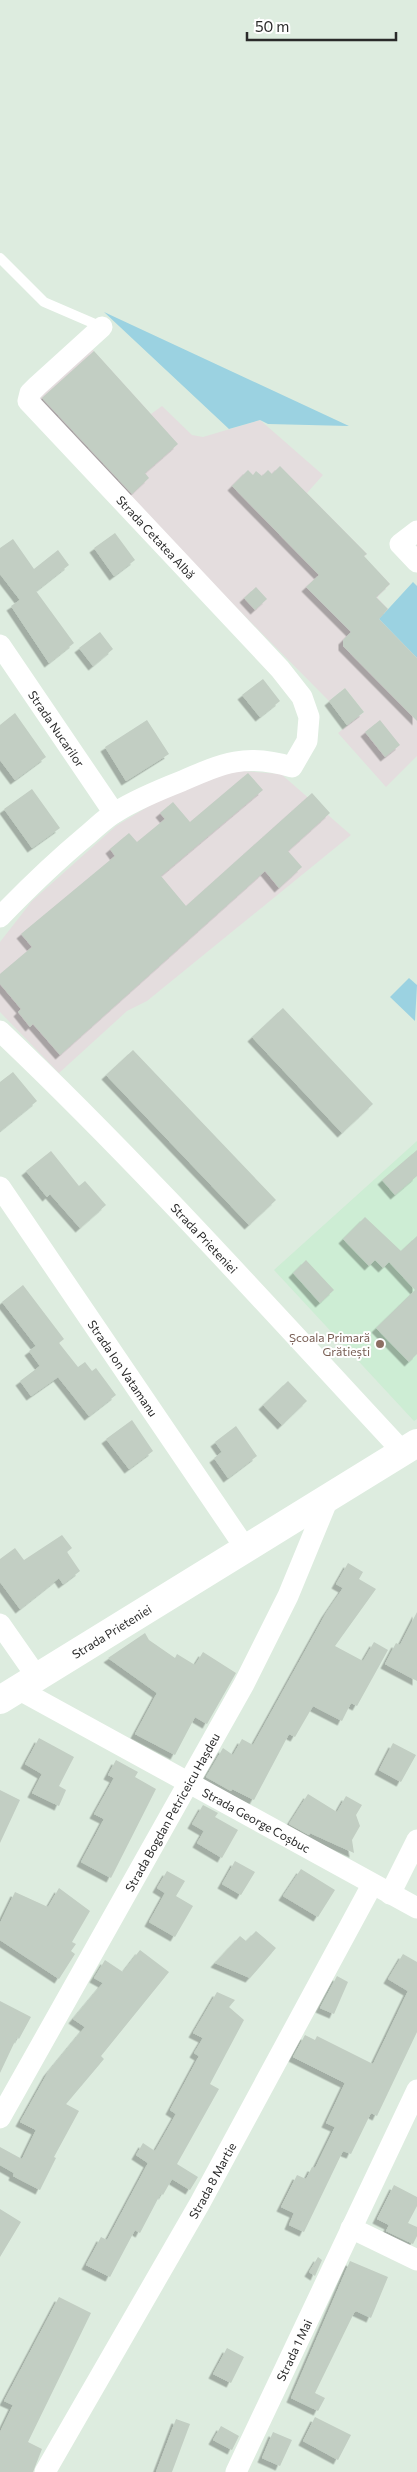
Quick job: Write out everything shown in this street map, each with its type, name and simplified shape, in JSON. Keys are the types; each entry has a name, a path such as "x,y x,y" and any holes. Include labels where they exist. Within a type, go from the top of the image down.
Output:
{"street":[{"name":"Strada Cetatea Albă","path":"102,327 37,386 30,393 28,401 280,669 302,698 309,717 307,742 292,767 271,761 250,759 231,762 209,769 136,800 114,813"},
{"path":"417,531 400,544 417,562"},
{"name":"Strada Nucarilor","path":"0,645 114,813"},
{"path":"0,916 50,866 114,813"},
{"name":"Strada Prieteniei","path":"0,1031 58,1086 410,1448 18,1689"},
{"name":"Strada Ion Vatamanu","path":"0,1187 246,1550"},
{"name":"Strada Bogdan Petriceicu Hașdeu","path":"0,2118 244,1684 283,1605 328,1499"},
{"path":"0,1624 18,1689"},
{"name":"Strada George Coșbuc","path":"18,1689 417,1908"},
{"name":"Strada 8 Martie","path":"46,2472 381,1889 417,1840"},
{"name":"Strada 1 Mai","path":"236,2472 417,2090"},
{"path":"351,2228 417,2260"}],"lane":[{"path":"0,258 44,302 102,327"}],"shaded area":[{"path":"104,312 349,426 268,424 260,420 229,429"},
{"path":"91,348 151,414 162,406 192,435 203,437 260,420 323,475 307,493 367,554 350,570 376,569 390,584 377,597 388,609 379,619 417,658 417,756 386,787 338,733 364,712 345,688 329,701 128,498 37,397"},
{"path":"413,582 417,586 417,658 379,619"},
{"path":"228,770 281,774 351,835 147,1001 127,1011 59,1073 0,1012 0,942 32,901 116,826 159,800"},
{"path":"409,978 417,985 415,1021 390,997"},
{"name":"Școala Primară Grătiești","path":"417,1141 417,1419 414,1421 274,1270"}],"building":[{"path":"94,351 178,444 145,473 149,478 132,494 42,398"},
{"path":"280,466 367,554 364,556 390,584 376,597 388,609 379,619 417,658 417,721 343,646 343,640 351,632 306,587 319,575 232,486 248,470 253,475 256,471 262,476 268,470 272,474"},
{"path":"115,533 135,560 114,576 94,548"},
{"path":"13,539 34,569 58,550 69,565 36,591 74,643 49,663 11,606 20,600 0,574 0,548"},
{"path":"256,587 267,599 255,610 244,598"},
{"path":"100,632 113,649 93,666 79,648"},
{"path":"263,679 280,701 260,717 242,695"},
{"path":"345,688 364,712 347,725 329,701"},
{"path":"15,713 46,757 15,780 0,760 0,725"},
{"path":"147,720 169,754 126,781 105,747"},
{"path":"380,720 400,745 385,757 365,732"},
{"path":"248,773 263,790 161,876 186,906 312,793 330,813 288,851 302,867 279,888 265,871 60,1055 33,1024 30,1027 18,1012 21,1009 0,984 0,974 32,947 21,934 115,856 110,849 129,833 137,842 165,819 160,813 173,802 190,822"},
{"path":"32,789 60,828 32,848 4,809"},
{"path":"283,1008 373,1104 342,1133 252,1037"},
{"path":"133,1050 276,1200 249,1225 106,1075"},
{"path":"13,1072 37,1101 0,1131 0,1082"},
{"path":"417,1150 417,1176 395,1195 382,1180"},
{"path":"51,1151 79,1186 85,1181 106,1205 80,1228 50,1194 47,1197 26,1171"},
{"path":"365,1217 401,1251 417,1236 417,1354 409,1362 376,1328 415,1290 389,1262 383,1268 375,1260 369,1266 343,1239"},
{"path":"306,1260 334,1290 320,1303 293,1273"},
{"path":"23,1285 64,1339 59,1343 78,1367 85,1362 92,1371 96,1368 116,1395 89,1416 58,1377 31,1396 20,1381 40,1366 29,1351 36,1346 2,1302"},
{"path":"288,1381 307,1401 282,1425 263,1405"},
{"path":"132,1420 153,1451 129,1469 106,1439"},
{"path":"236,1426 257,1456 228,1478 214,1458 222,1452 215,1442"},
{"path":"62,1535 72,1548 67,1552 80,1571 63,1584 59,1578 20,1609 0,1582 0,1559 15,1548 24,1560"},
{"path":"348,1563 363,1572 359,1579 376,1589 335,1646 363,1661 374,1642 388,1650 357,1706 351,1703 342,1721 313,1706 295,1737 289,1734 254,1800 232,1789 231,1791 206,1777 223,1748 233,1755 242,1739 253,1745 326,1613 343,1588 336,1584"},
{"path":"417,1612 417,1681 385,1664 396,1643 400,1645"},
{"path":"145,1633 149,1640 175,1658 177,1654 195,1665 203,1652 236,1673 207,1724 195,1717 175,1755 135,1734 157,1693 108,1658"},
{"path":"39,1738 74,1757 59,1786 66,1790 59,1806 32,1793 42,1774 25,1764"},
{"path":"393,1743 416,1755 401,1782 379,1770"},
{"path":"116,1760 138,1772 135,1777 156,1789 111,1878 81,1862 104,1819 94,1814 114,1778 108,1775"},
{"path":"0,1790 20,1800 0,1843"},
{"path":"308,1794 337,1812 346,1796 362,1805 356,1815 360,1826 352,1840 354,1853 310,1833 309,1835 289,1824"},
{"path":"203,1805 218,1813 215,1817 238,1830 222,1858 197,1843 204,1831 192,1824"},
{"path":"235,1861 255,1872 241,1895 222,1884"},
{"path":"301,1869 335,1890 318,1917 283,1896"},
{"path":"167,1871 185,1881 176,1896 193,1906 175,1937 149,1922 165,1893 157,1888"},
{"path":"59,1888 90,1911 72,1942 76,1944 71,1951 75,1954 59,1979 0,1940 0,1923 15,1892 48,1907"},
{"path":"256,1931 276,1948 250,1978 215,1963 240,1936 246,1941"},
{"path":"140,1950 169,1972 101,2056 104,2059 66,2104 79,2111 54,2157 56,2158 40,2190 13,2176 14,2173 0,2165 0,2147 22,2159 36,2130 20,2122 48,2072 85,2027 73,2019 103,1983 94,1978 105,1960 123,1972"},
{"path":"403,1954 417,1962 417,2032 377,2116 371,2113 351,2154 343,2151 304,2232 289,2225 294,2213 281,2207 297,2175 306,2179 312,2167 315,2168 335,2127 326,2123 345,2083 293,2057 305,2035 315,2040 317,2036 373,2064 408,1991 388,1979"},
{"path":"337,1976 348,1982 334,2014 320,2008"},
{"path":"217,1992 235,2000 229,2007 244,2020 210,2084 219,2089 177,2164 198,2177 190,2190 172,2179 163,2195 161,2193 140,2233 135,2230 110,2277 86,2265 101,2237 107,2240 148,2163 136,2155 143,2143 155,2151 176,2114 170,2110 199,2056 194,2053 203,2038 193,2033"},
{"path":"0,2001 31,2017 19,2039 17,2037 0,2073"},
{"path":"394,2185 417,2197 417,2206 408,2223 417,2227 417,2236 413,2244 386,2231 389,2225 377,2219"},
{"path":"0,2209 21,2222 0,2257"},
{"path":"318,2257 322,2260 315,2276 309,2272"},
{"path":"350,2261 388,2277 371,2318 356,2311 354,2313 315,2393 325,2398 318,2411 291,2398"},
{"path":"59,2297 91,2313 28,2442 42,2449 33,2472 0,2472 0,2432 13,2405 4,2401"},
{"path":"227,2348 244,2357 231,2383 213,2374"},
{"path":"315,2417 351,2435 338,2460 303,2441"},
{"path":"176,2419 190,2424 172,2472 156,2472"},
{"path":"221,2426 239,2436 232,2450 213,2440"},
{"path":"273,2432 292,2440 280,2466 262,2458"}],"place":[{"name":"Școala Primară Grătiești","path":"380,1344"}]}
